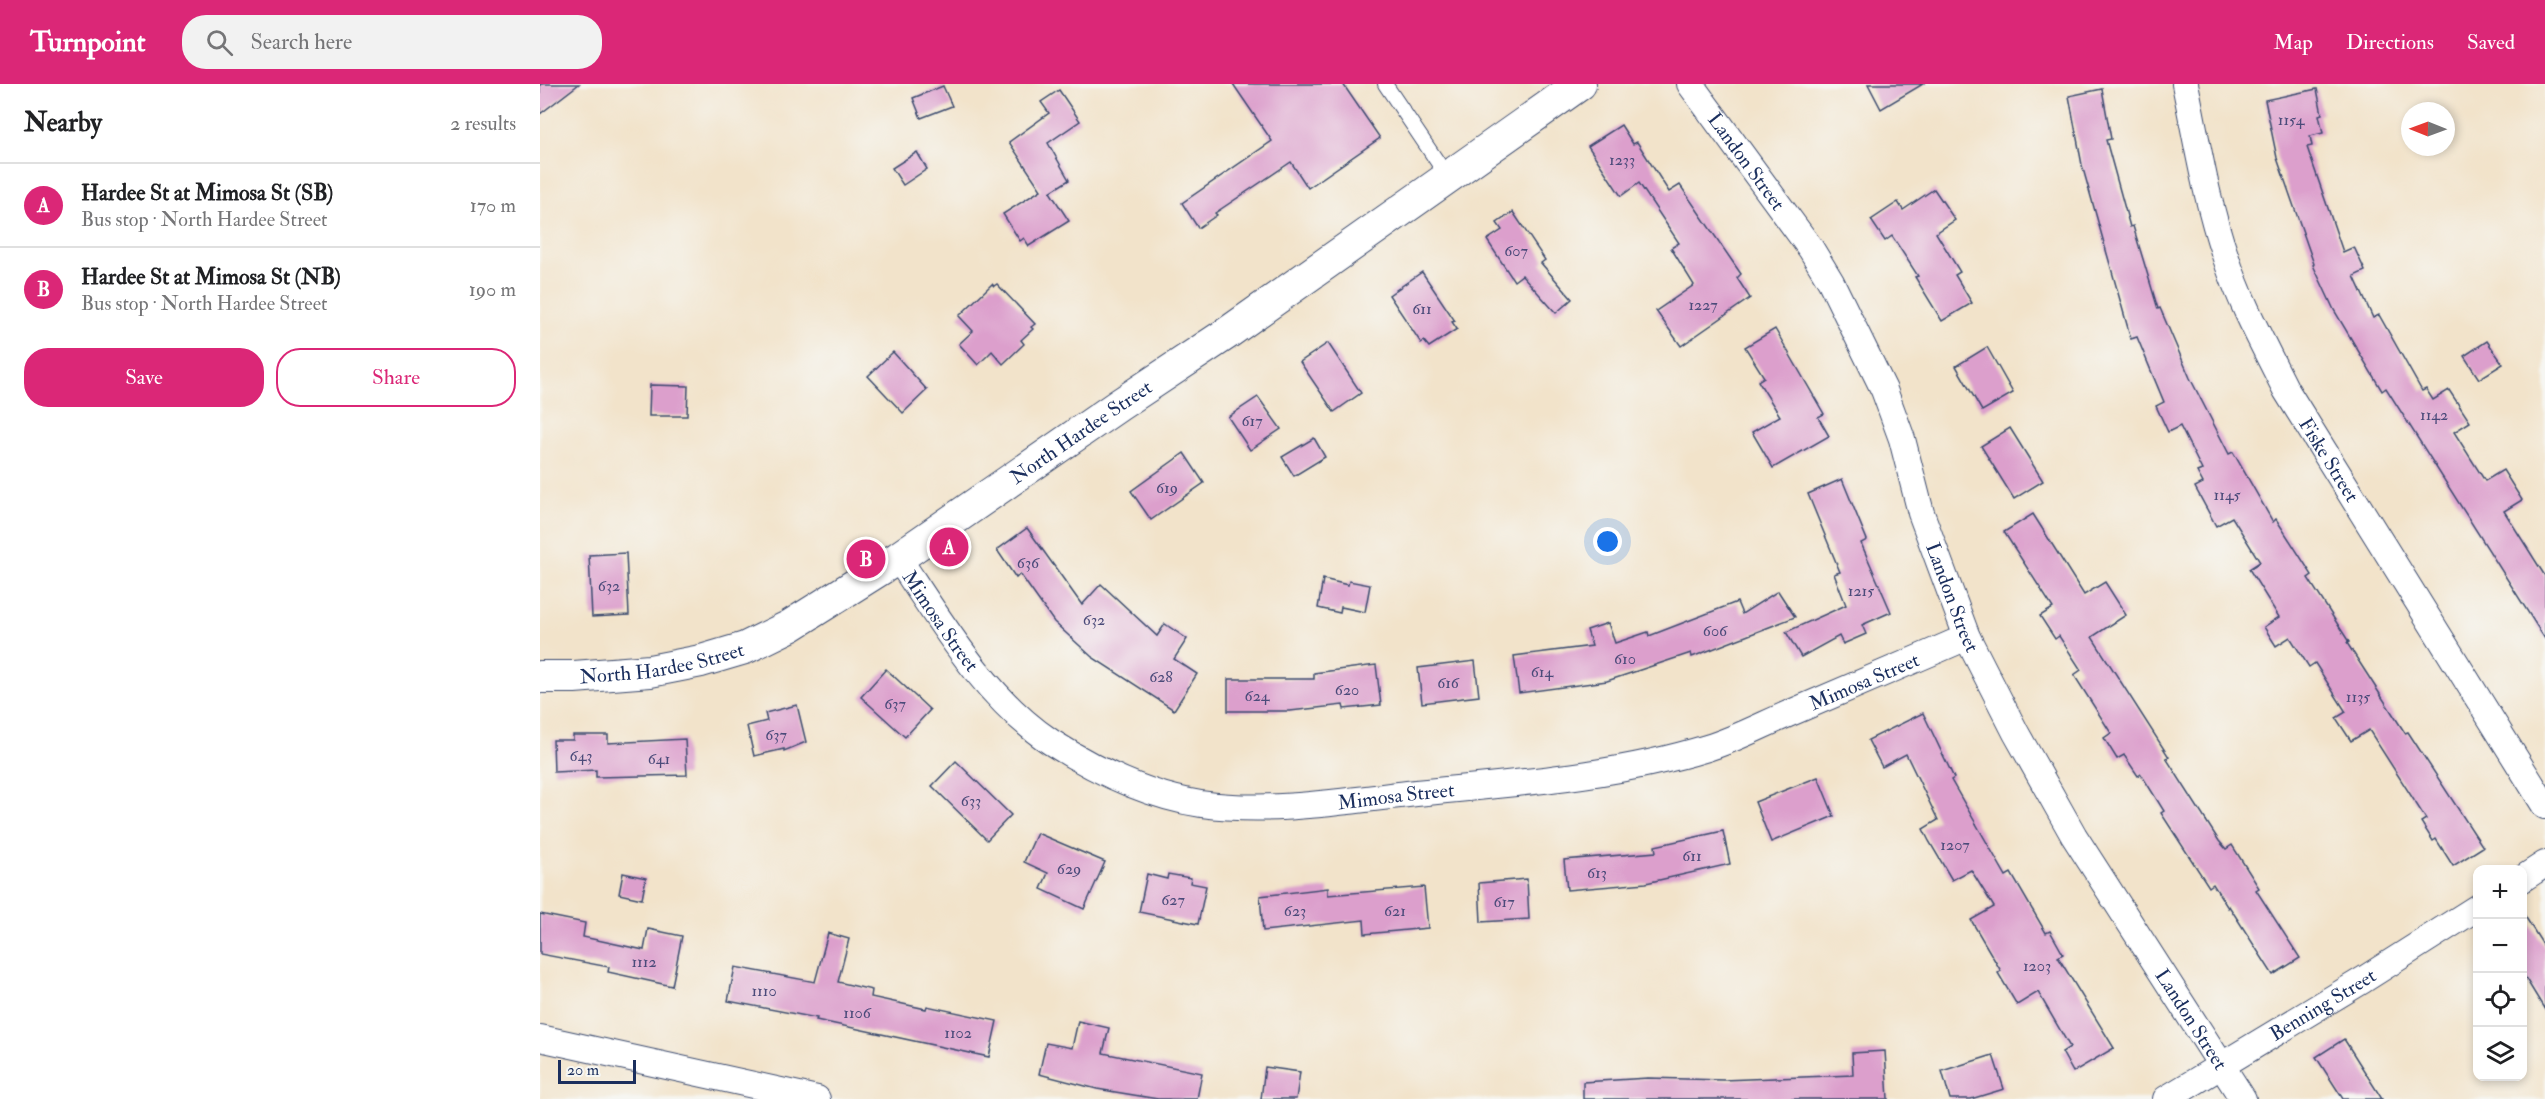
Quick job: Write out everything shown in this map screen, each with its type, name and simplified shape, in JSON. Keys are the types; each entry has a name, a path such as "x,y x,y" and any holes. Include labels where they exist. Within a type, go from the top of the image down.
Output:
{"street":[{"name":"North Hardee Street","path":"540,677 650,671 701,661 744,648 789,626 898,558 1226,334 1580,84"},
{"name":"Landon Street","path":"1690,84 1810,249 1831,282 1884,390 1902,439 1924,522 1967,637 2016,733 2073,836 2242,1099"},
{"name":"Fiske Street","path":"2185,84 2209,201 2225,256 2252,323 2286,390 2545,806"},
{"name":"Mimosa Street","path":"898,558 962,650 1002,701 1024,721 1078,757 1134,785 1200,804 1252,807 1315,804 1596,774 1660,761 1710,747 1967,637"},
{"path":"2527,876 2545,864"},
{"name":"Benning Street","path":"2166,1099 2473,910"},
{"path":"540,1038 817,1099"}],"lane":[{"path":"1385,84 1447,176"}],"building":[{"path":"540,84 579,84 540,114"},
{"path":"1233,84 1343,84 1380,138 1308,188 1291,162 1215,213 1217,215 1198,228 1182,203 1272,141"},
{"path":"1868,84 1923,84 1881,109"},
{"path":"943,86 952,106 921,118 913,98"},
{"path":"2102,89 2111,139 2106,140 2130,227 2133,226 2158,309 2160,308 2190,378 2229,454 2233,452 2273,522 2276,519 2312,575 2308,578 2349,642 2347,643 2483,847 2453,866 2436,839 2433,841 2421,822 2426,819 2369,730 2351,741 2336,718 2346,712 2315,663 2309,667 2290,637 2276,646 2264,627 2279,617 2249,569 2260,562 2232,517 2216,526 2195,487 2203,483 2197,472 2202,470 2180,426 2168,432 2156,406 2164,402 2137,337 2131,339 2082,165 2069,96"},
{"path":"2317,89 2323,133 2310,136 2312,146 2307,147 2343,252 2354,247 2365,271 2354,276 2373,318 2379,315 2422,391 2426,389 2433,400 2449,390 2470,422 2454,432 2485,481 2503,470 2522,500 2504,511 2545,576 2545,639 2386,388 2382,391 2334,310 2313,265 2277,158 2265,100"},
{"path":"1059,90 1080,121 1048,143 1069,180 1050,192 1069,221 1029,246 1024,238 1020,241 1003,214 1041,190 1009,142 1049,113 1041,102"},
{"path":"1621,125 1633,144 1637,142 1669,192 1680,185 1741,274 1737,278 1750,298 1681,346 1656,311 1694,285 1671,248 1679,243 1639,183 1621,196 1588,146"},
{"path":"917,152 927,169 903,185 892,168"},
{"path":"1934,189 1955,220 1936,233 1960,272 1955,275 1972,303 1942,321 1915,277 1918,276 1892,236 1885,241 1871,220 1898,202 1903,210"},
{"path":"1513,212 1545,260 1541,263 1572,299 1556,313 1522,275 1514,281 1487,240 1502,230 1497,223"},
{"path":"1422,272 1455,321 1452,322 1457,329 1429,347 1424,341 1421,343 1389,295"},
{"path":"992,284 994,286 997,284 1035,324 1021,340 1024,344 1003,364 992,351 978,365 959,344 973,331 959,316"},
{"path":"1775,329 1824,414 1818,417 1829,436 1773,468 1752,432 1780,416 1758,381 1764,377 1745,347"},
{"path":"2487,341 2503,364 2479,379 2464,356"},
{"path":"1328,343 1361,393 1334,412 1300,362"},
{"path":"1987,347 2013,393 1982,411 1956,366"},
{"path":"893,352 927,390 903,413 868,376"},
{"path":"650,385 688,386 687,416 649,416"},
{"path":"1258,397 1281,429 1250,450 1228,417"},
{"path":"2010,428 2043,481 2014,499 1981,446"},
{"path":"1314,438 1325,457 1294,476 1282,457"},
{"path":"1184,453 1204,483 1151,520 1131,491"},
{"path":"1842,479 1867,540 1861,543 1891,612 1862,625 1866,634 1843,644 1839,636 1801,657 1786,632 1846,605 1834,574 1840,572 1808,494"},
{"path":"2033,514 2084,595 2105,582 2126,615 2092,637 2169,757 2166,758 2219,841 2226,849 2232,845 2259,888 2256,890 2300,958 2273,975 2213,884 2209,887 2161,813 2164,811 2141,774 2138,776 2124,755 2117,759 2104,738 2111,733 2074,675 2081,670 2059,636 2055,639 2040,616 2053,608 2004,532"},
{"path":"1027,528 1082,605 1101,584 1157,636 1165,624 1187,639 1174,659 1197,674 1174,710 1092,657 1054,622 1020,574 1016,578 997,550"},
{"path":"626,553 629,615 592,617 589,555"},
{"path":"1323,579 1348,585 1349,581 1370,585 1365,612 1341,607 1340,613 1318,608"},
{"path":"1778,591 1795,617 1692,657 1691,653 1607,681 1519,693 1514,656 1592,646 1587,630 1608,623 1615,643 1648,632 1649,636 1737,602 1742,614"},
{"path":"1475,661 1479,696 1422,703 1418,668"},
{"path":"1376,665 1381,705 1344,709 1343,705 1290,711 1228,711 1228,679 1314,679 1314,673"},
{"path":"886,669 930,710 905,737 861,697"},
{"path":"797,705 806,742 784,751 784,749 754,756 747,726 767,721 765,713"},
{"path":"1923,713 1954,778 1951,780 2006,876 2011,873 2046,933 2050,931 2063,954 2058,957 2114,1048 2073,1072 2062,1052 2070,1047 2038,992 2017,1005 1998,973 2001,971 1971,920 1994,907 1971,870 1952,880 1929,841 1923,829 1938,820 1906,754 1882,767 1868,740"},
{"path":"573,735 608,735 608,743 685,739 687,775 596,777 596,770 554,772 553,740 573,740"},
{"path":"956,761 1011,815 987,840 932,786"},
{"path":"1818,777 1834,816 1771,842 1755,802"},
{"path":"1723,831 1730,864 1646,883 1567,890 1564,860 1656,852 1655,846"},
{"path":"1037,833 1105,862 1084,909 1041,889 1048,873 1024,862"},
{"path":"623,873 646,878 642,899 619,894"},
{"path":"1147,874 1167,879 1168,874 1191,878 1190,883 1206,886 1198,924 1139,912"},
{"path":"1527,879 1529,919 1481,922 1479,883"},
{"path":"1424,887 1428,928 1365,934 1364,920 1263,931 1260,896 1328,888 1328,895"},
{"path":"540,914 585,923 583,937 644,950 648,929 682,936 672,986 608,972 609,967 540,954"},
{"path":"2527,919 2545,948 2545,1010 2527,981"},
{"path":"828,933 849,939 838,982 872,990 871,997 997,1021 989,1057 816,1020 817,1018 728,1001 735,967 815,982"},
{"path":"1078,1021 1109,1028 1103,1053 1202,1073 1197,1099 1158,1099 1097,1089 1039,1074 1046,1043 1072,1048"},
{"path":"2344,1039 2382,1099 2343,1099 2316,1057"},
{"path":"1885,1051 1888,1099 1583,1099 1583,1082 1648,1078 1723,1080 1853,1075 1852,1053"},
{"path":"1993,1055 2004,1089 1971,1099 1950,1099 1942,1071"},
{"path":"1265,1067 1300,1072 1296,1099 1261,1099"}],"place":[{"name":"Hardee St at Mimosa St (SB)","path":"949,547"},
{"name":"Hardee St at Mimosa St (NB)","path":"866,559"}]}
